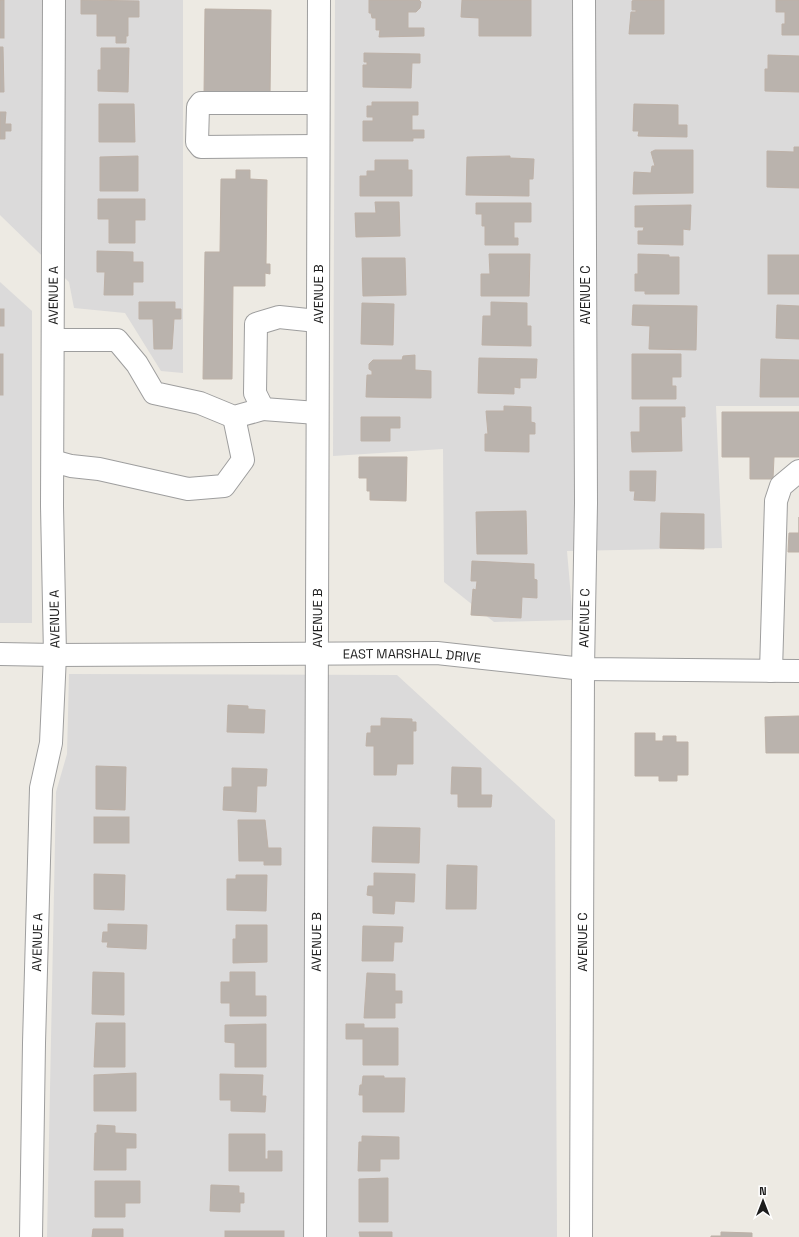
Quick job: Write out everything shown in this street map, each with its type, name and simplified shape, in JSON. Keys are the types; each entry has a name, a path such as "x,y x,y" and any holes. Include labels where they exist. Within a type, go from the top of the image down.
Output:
{"street":[{"name":"AVENUE A","path":"31,1237 34,1044 41,788 51,743 54,655 54,0"},
{"name":"AVENUE B","path":"316,1237 318,653 317,321 319,0"},
{"name":"AVENUE C","path":"581,1237 583,669 586,503 584,0"},
{"path":"318,103 201,103 198,107 197,142 201,147 318,146"},
{"path":"263,409 255,392 256,324 279,317 317,321"},
{"path":"53,340 117,340 136,364 154,393 200,403 234,417 263,409 317,413"},
{"path":"53,461 71,466 99,469 188,489 224,486 243,460 234,417"},
{"path":"771,671 776,501 781,486 799,471"},
{"name":"EAST MARSHALL DRIVE","path":"0,654 437,653 583,669 799,671"}],"shaded area":[{"path":"0,0 183,0 183,373 161,371 125,313 74,308 69,282 0,215"},
{"path":"335,0 799,0 799,406 716,406 722,548 567,551 573,620 494,622 444,582 443,449 333,456"},
{"path":"0,282 32,311 32,623 0,623"},
{"path":"69,674 397,675 555,820 557,1237 47,1237 56,792 67,754"}],"building":[{"path":"0,0 4,0 4,38 0,38"},
{"path":"81,0 139,1 139,17 128,17 128,36 126,36 126,43 116,43 116,36 97,36 97,14 81,14"},
{"path":"369,0 419,0 421,2 420,8 416,12 408,12 408,28 424,28 424,36 379,37 380,30 376,30 376,18 372,18 371,13 369,13"},
{"path":"462,0 531,0 531,36 479,36 479,18 461,17"},
{"path":"664,0 664,34 629,34 631,12 636,12 636,10 632,10 632,1"},
{"path":"776,0 799,0 799,35 782,35 782,24 785,24 785,12 776,12"},
{"path":"205,9 271,10 270,96 204,95"},
{"path":"0,47 3,47 4,92 0,92"},
{"path":"101,48 129,48 128,92 98,91 98,70 101,70"},
{"path":"364,53 420,54 420,63 412,63 411,88 363,87 363,65 367,65 367,62 364,62"},
{"path":"768,55 799,56 799,92 765,91 765,69 768,69"},
{"path":"372,102 418,102 418,115 412,115 412,130 424,130 424,138 413,138 413,141 363,141 363,121 373,121 373,117 367,117 367,106 372,106"},
{"path":"99,104 134,104 135,142 99,142"},
{"path":"634,104 678,105 678,125 687,125 687,137 638,136 639,131 633,131"},
{"path":"0,112 6,112 5,124 11,124 11,131 5,131 5,139 0,139"},
{"path":"794,147 799,147 799,188 767,187 767,151 794,152"},
{"path":"655,150 693,150 693,193 633,194 634,172 651,173 652,166 655,166 651,152"},
{"path":"138,156 138,191 100,191 100,157"},
{"path":"510,156 510,158 534,159 533,179 529,179 529,196 466,195 467,157"},
{"path":"375,160 408,160 408,170 412,170 412,196 360,196 360,176 367,176 367,171 375,171"},
{"path":"236,170 250,170 250,179 267,180 266,264 270,264 270,274 265,273 265,286 233,286 232,379 203,379 205,252 220,252 221,179 236,179"},
{"path":"98,199 145,199 145,220 135,220 135,243 109,243 109,219 98,219"},
{"path":"375,202 399,202 400,236 356,237 355,213 376,213"},
{"path":"476,203 531,203 531,222 514,222 514,238 518,238 518,245 485,245 485,226 482,226 482,214 476,214"},
{"path":"691,205 690,230 683,229 683,245 638,244 638,231 643,231 644,227 635,227 635,206"},
{"path":"97,251 133,252 133,262 143,262 143,282 133,282 133,295 104,295 105,272 97,272"},
{"path":"489,254 530,254 529,296 481,296 481,274 490,274"},
{"path":"638,254 669,255 669,257 679,257 679,294 645,294 645,291 635,291 635,274 638,274"},
{"path":"768,255 799,255 799,294 768,294"},
{"path":"362,258 405,258 406,295 363,296"},
{"path":"139,302 175,302 175,309 181,309 181,319 174,319 172,349 154,349 153,319 139,319"},
{"path":"491,302 527,303 527,326 531,326 531,346 482,345 483,316 491,316"},
{"path":"362,303 394,304 393,345 361,344"},
{"path":"633,305 697,306 696,350 649,349 650,326 632,325"},
{"path":"777,305 799,306 799,339 776,338"},
{"path":"0,309 4,309 4,326 0,326"},
{"path":"0,354 3,354 3,395 0,395"},
{"path":"632,354 681,354 681,377 672,377 672,386 676,386 676,399 632,399"},
{"path":"415,355 415,370 431,371 431,398 366,397 367,375 372,375 372,371 369,369 369,364 373,360 402,360 403,356"},
{"path":"479,358 537,359 536,378 520,378 520,388 514,387 514,394 478,393"},
{"path":"761,359 799,360 799,397 760,397"},
{"path":"504,406 531,407 531,422 535,423 535,434 529,434 529,452 485,451 485,434 488,434 486,411 504,411"},
{"path":"640,407 685,407 685,417 681,417 682,451 632,452 631,432 640,432"},
{"path":"722,412 799,412 799,457 774,457 773,479 750,479 750,457 722,457"},
{"path":"361,417 400,417 400,428 390,428 390,441 361,441"},
{"path":"359,457 407,457 406,501 370,500 370,491 367,491 367,478 359,478"},
{"path":"630,471 656,471 655,501 634,500 635,491 630,491"},
{"path":"526,511 527,554 477,554 476,512"},
{"path":"661,513 704,514 704,549 660,548"},
{"path":"789,533 799,533 799,552 788,552"},
{"path":"472,561 534,564 534,579 537,580 537,598 522,597 521,618 471,615 473,589 476,590 477,581 471,581"},
{"path":"228,705 248,706 248,709 265,710 264,733 227,732"},
{"path":"799,716 799,753 766,753 765,717"},
{"path":"381,718 412,719 412,722 416,722 416,731 413,731 413,764 397,764 396,775 374,775 374,746 366,746 367,733 371,733 371,726 381,726"},
{"path":"635,733 655,733 655,741 663,741 663,736 676,736 676,742 688,742 688,775 677,775 677,781 659,781 659,776 635,776"},
{"path":"96,766 126,767 125,810 96,809"},
{"path":"452,767 481,768 481,795 492,795 491,807 458,807 458,794 451,794"},
{"path":"232,768 267,769 266,786 257,786 256,812 223,810 224,787 232,787"},
{"path":"94,817 129,817 129,843 94,843"},
{"path":"238,820 265,820 268,848 281,848 281,865 264,865 264,861 239,861"},
{"path":"373,827 420,828 419,863 372,862"},
{"path":"447,865 477,866 476,909 446,909"},
{"path":"374,873 415,874 414,902 395,901 394,914 373,913 373,896 367,895 368,886 374,886"},
{"path":"94,874 125,875 124,910 94,909"},
{"path":"236,875 267,875 266,911 227,910 227,879 236,879"},
{"path":"108,924 147,925 146,949 107,947 108,942 102,942 103,932 108,932"},
{"path":"236,925 267,925 267,962 233,963 233,939 236,939"},
{"path":"363,926 403,927 402,942 394,942 393,961 362,961"},
{"path":"93,972 124,973 124,1015 92,1014"},
{"path":"230,972 255,972 255,996 266,996 266,1016 230,1016 230,1003 221,1003 221,982 230,982"},
{"path":"367,973 395,974 395,991 402,991 402,1003 395,1003 395,1018 364,1018"},
{"path":"96,1023 125,1023 125,1067 94,1067"},
{"path":"266,1024 266,1067 235,1067 235,1043 225,1042 225,1025"},
{"path":"346,1024 364,1024 364,1028 398,1028 398,1065 363,1065 363,1039 346,1039"},
{"path":"136,1073 136,1111 94,1111 94,1075"},
{"path":"220,1074 263,1075 262,1096 266,1096 265,1112 231,1111 231,1100 220,1100"},
{"path":"363,1076 405,1078 404,1112 363,1112 363,1095 359,1095"},
{"path":"97,1125 115,1126 115,1133 136,1134 136,1148 126,1148 126,1170 94,1170 95,1133 97,1133"},
{"path":"229,1134 265,1134 265,1159 268,1159 268,1151 282,1151 282,1171 229,1171"},
{"path":"362,1136 399,1137 399,1159 380,1159 380,1171 358,1171 359,1142 362,1142"},
{"path":"388,1178 388,1222 359,1222 359,1179"},
{"path":"95,1181 140,1181 140,1203 125,1203 125,1217 95,1217"},
{"path":"211,1185 239,1186 239,1193 244,1193 244,1203 240,1203 240,1212 210,1211"},
{"path":"93,1229 123,1229 123,1237 92,1237"},
{"path":"225,1231 284,1231 284,1237 225,1237"},
{"path":"359,1232 392,1232 392,1237 360,1237"},
{"path":"721,1232 752,1233 752,1237 711,1237 721,1236"}]}
